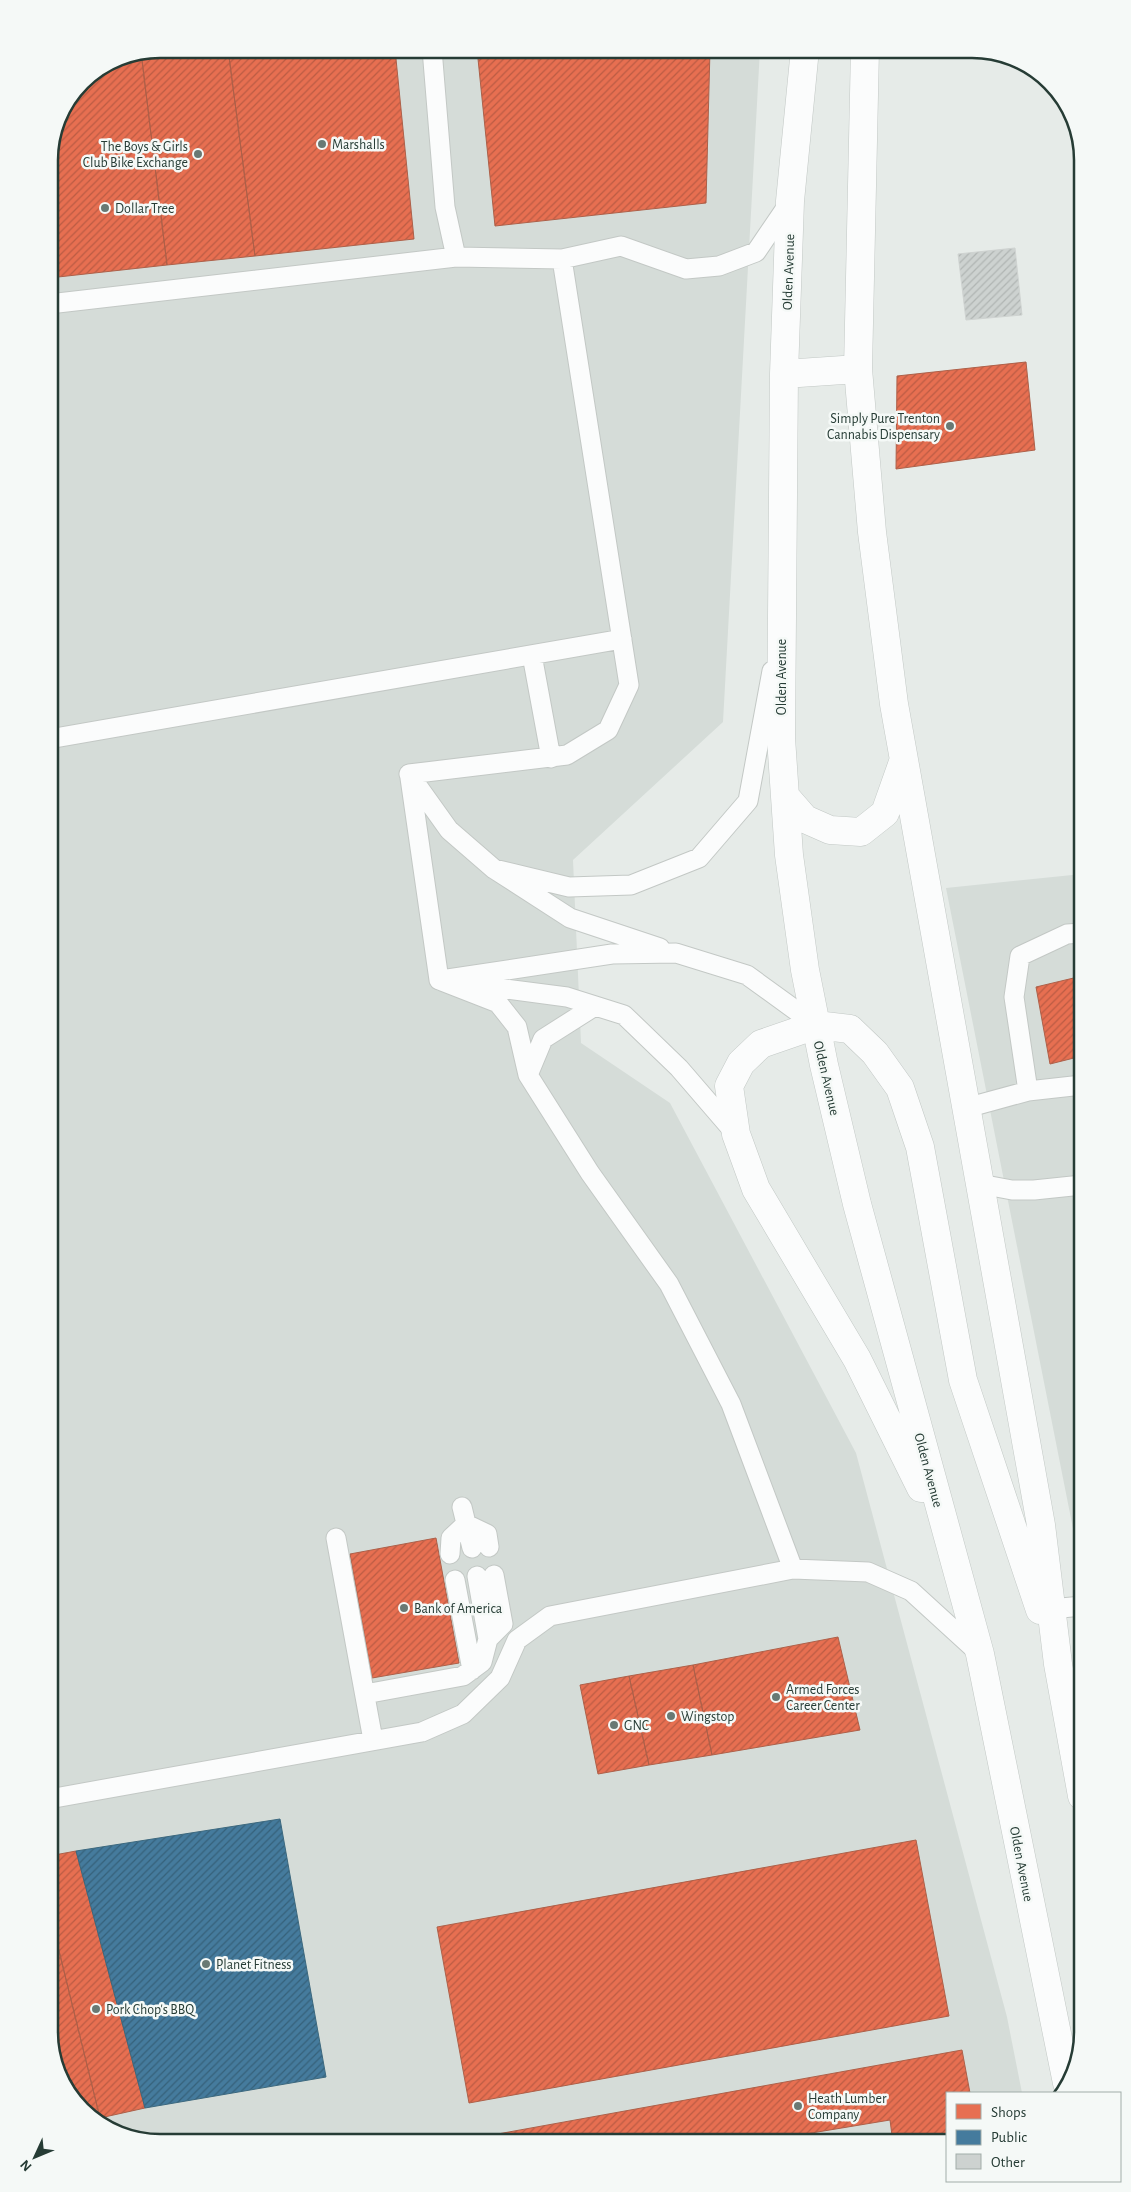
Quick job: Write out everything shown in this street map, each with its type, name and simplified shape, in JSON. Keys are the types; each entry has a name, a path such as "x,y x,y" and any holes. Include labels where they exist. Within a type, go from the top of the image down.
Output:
{"main road":[{"name":"Olden Avenue","path":"803,58 790,201 784,374 781,738 789,855 805,970 816,1025 857,1204 980,1654 1065,2073"},
{"path":"865,58 858,369 873,542 894,704 1041,1524 1058,1664"},
{"path":"784,374 858,369"},
{"path":"785,796 805,818 830,830 861,832 885,813 904,759"},
{"path":"950,1544 857,1360 756,1189 736,1134 729,1086 741,1063 761,1044 816,1025 850,1029 876,1053 900,1088 920,1147 963,1380 1058,1664 1074,1706"}],"lane":[{"path":"433,58 445,207 456,257"},
{"path":"58,303 456,257 562,259 621,246 686,269 719,266 756,252 790,201"},
{"path":"409,774 567,755 608,730 629,685 562,259"},
{"path":"494,869 569,887 631,885 699,858 748,801 782,621"},
{"path":"58,737 622,639"},
{"path":"532,655 551,758"},
{"path":"409,774 449,830 494,869 570,918 747,975 816,1025"},
{"path":"409,774 439,980"},
{"path":"1028,1091 1014,997 1020,956 1068,934 1074,934"},
{"path":"439,980 612,954 676,953"},
{"path":"439,980 567,997 624,1015 680,1068 736,1134"},
{"path":"439,980 498,1003 517,1027 528,1075 590,1173 669,1284 731,1404 792,1569"},
{"path":"528,1075 543,1038 595,1006"},
{"path":"966,1108 1028,1091 1074,1086"},
{"path":"980,1184 1012,1190 1074,1186"},
{"path":"450,1554 451,1538 464,1516 481,1548"},
{"path":"336,1538 373,1740"},
{"path":"58,1798 422,1732 463,1714 500,1678 517,1640 550,1616 792,1569 868,1572 912,1591 980,1654"},
{"path":"365,1694 463,1676 482,1662 488,1639 486,1575"},
{"path":"455,1580 472,1670"},
{"path":"1051,1609 1074,1607"}],"shaded area":[{"path":"152,58 760,58 723,722 573,860 581,1043 670,1103 856,1453 1007,2017 1022,2092 946,2092 946,2134 152,2134 139,2133 120,2127 97,2114 78,2095 65,2072 59,2053 58,2040 58,152 59,139 71,108 87,87 97,78 120,65 139,59"},
{"path":"1074,875 1074,1534 946,888"}],"building: Shops":[{"name":"The Boys & Girls Club Bike Exchange","path":"229,58 255,256 167,265 142,59"},
{"name":"Marshalls","path":"229,58 396,58 414,239 255,256"},
{"path":"478,58 710,58 706,203 495,226"},
{"name":"Dollar Tree","path":"139,59 142,59 167,265 58,277 58,152 59,139 65,120 83,92 97,78 120,65"},
{"path":"1026,362 1035,450 896,469 897,376"},
{"path":"1074,978 1074,1058 1050,1064 1036,987"},
{"name":"Bank of America","path":"436,1538 459,1663 372,1678 350,1554"},
{"name":"Armed Forces Career Center","path":"838,1637 860,1730 712,1755 693,1665"},
{"name":"Wingstop","path":"693,1665 712,1755 649,1765 629,1676"},
{"name":"GNC","path":"629,1676 649,1765 598,1774 580,1685"},
{"path":"916,1840 949,2016 469,2103 437,1927"},
{"name":"Pork Chop's BBQ","path":"76,1851 145,2108 102,2117 99,2116 58,1947 58,1854"},
{"path":"58,1947 99,2116 78,2095 65,2072 59,2053"},
{"name":"Heath Lumber Company","path":"962,2050 970,2092 946,2092 946,2134 892,2134 890,2120 805,2134 498,2134"}],"building: Public":[{"name":"Planet Fitness","path":"280,1819 326,2077 145,2108 76,1851"}],"building: Other":[{"path":"1015,248 1022,315 966,320 958,254"}],"place":[{"name":"Marshalls","path":"322,144"},
{"name":"The Boys & Girls Club Bike Exchange","path":"198,154"},
{"name":"Dollar Tree","path":"105,208"},
{"name":"Simply Pure Trenton Cannabis Dispensary","path":"950,426"},
{"name":"Bank of America","path":"404,1608"},
{"name":"Armed Forces Career Center","path":"776,1697"},
{"name":"Wingstop","path":"671,1716"},
{"name":"GNC","path":"614,1725"},
{"name":"Planet Fitness","path":"206,1964"},
{"name":"Pork Chop's BBQ","path":"96,2009"},
{"name":"Heath Lumber Company","path":"798,2106"}]}
